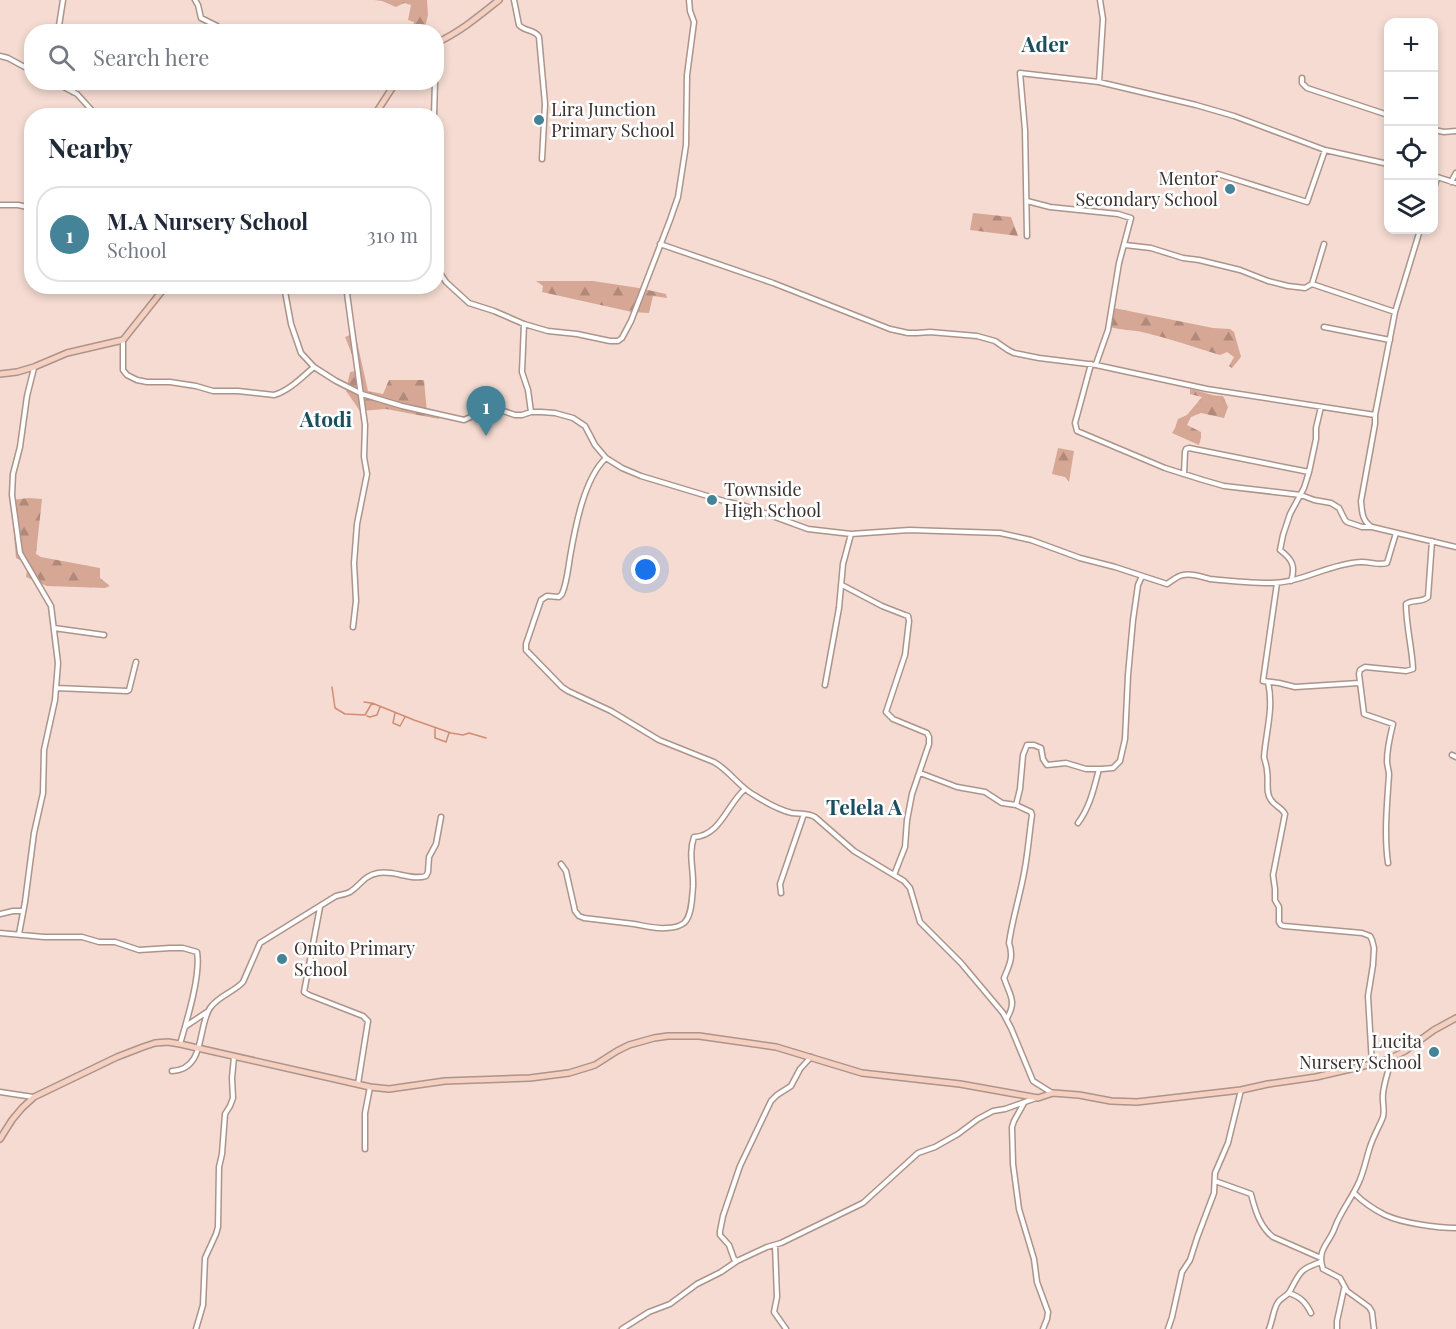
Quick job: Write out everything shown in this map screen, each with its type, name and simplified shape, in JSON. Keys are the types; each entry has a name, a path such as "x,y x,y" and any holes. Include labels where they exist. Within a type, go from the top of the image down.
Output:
{"street":[{"path":"58,24 63,0"},
{"path":"195,0 201,18 213,24"},
{"path":"444,39 470,23 499,0"},
{"path":"514,0 519,25 536,33 539,37 545,104 542,159"},
{"path":"444,279 469,303 524,324 548,331 610,341 620,339 624,335 678,196 686,145 687,75 694,22 689,0"},
{"path":"1099,82 1103,19 1100,0"},
{"path":"0,56 24,67"},
{"path":"1027,236 1025,130 1020,73 1099,82 1221,112 1325,150 1384,163"},
{"path":"1302,78 1302,83 1307,88 1384,113"},
{"path":"69,90 89,108"},
{"path":"379,108 391,90"},
{"path":"434,108 435,90"},
{"path":"1438,131 1456,132"},
{"path":"1218,174 1307,202 1325,150"},
{"path":"1438,178 1454,182 1456,173"},
{"path":"1027,201 1056,208 1131,218 1118,271 1108,330 1094,364 1075,423 1077,431 1184,474 1224,486 1301,495 1336,505 1350,524 1456,547"},
{"path":"0,205 24,206"},
{"path":"1372,527 1364,519 1361,501 1395,312 1419,234"},
{"path":"660,244 908,333 930,332 977,336 995,341 1014,353 1039,358 1094,364 1207,389 1375,415"},
{"path":"1125,245 1151,248 1183,258 1240,270 1268,281 1305,288 1312,284 1324,244"},
{"path":"1312,284 1395,312"},
{"path":"160,294 123,340 122,366 129,377 144,382 170,382 213,391 274,395 295,383 314,367"},
{"path":"285,294 291,324 303,356 314,367 362,394 464,420 492,407 517,415 531,412 555,413 579,421 585,426 595,445 606,458 622,468 641,476 745,506 808,529 851,534 909,530 1000,533 1031,540 1080,558 1167,584 1186,574 1210,579 1277,583 1360,562 1383,564 1387,563 1396,533"},
{"path":"347,294 362,394 365,425 364,457 367,474 357,524 354,564 356,601 353,627"},
{"path":"524,324 522,372 528,390 531,412"},
{"path":"1324,327 1390,340"},
{"path":"0,374 34,367 67,352 123,340"},
{"path":"18,934 34,833 43,793 44,750 53,714 58,663 51,606 20,553 12,495 13,474 34,367"},
{"path":"1291,581 1292,564 1288,556 1279,549 1290,514 1301,495 1309,472 1317,439 1316,428 1321,407"},
{"path":"1184,474 1185,452 1189,448 1309,472"},
{"path":"606,458 594,471 587,489 562,594 559,597 544,597 541,600 526,650 562,687 611,711 659,740 714,762 736,780 744,790 771,805 815,817 854,852 904,881 910,888 920,922 961,963 997,1005 1006,1019 1034,1081 1053,1093"},
{"path":"825,685 839,608 843,564 851,534"},
{"path":"1388,863 1385,843 1389,772 1387,764 1389,738 1393,724 1364,714 1359,683 1360,670 1363,667 1406,671 1413,669 1406,604 1428,597 1432,542"},
{"path":"1016,805 1023,754 1027,745 1041,748 1047,765 1066,763 1086,769 1098,769 1113,768 1118,764 1125,739 1133,620 1138,585 1142,576"},
{"path":"1277,583 1263,681 1295,687 1359,683"},
{"path":"842,585 909,619 905,655 886,712 893,719 928,734 928,744 912,794 905,847 894,875"},
{"path":"54,628 104,635"},
{"path":"56,688 127,691 136,662"},
{"path":"1268,682 1270,711 1264,757 1268,793 1285,814 1273,875 1275,900 1279,907 1279,922 1284,926 1362,933 1370,936 1374,948 1368,996 1372,1064"},
{"path":"1078,824 1093,792 1098,769"},
{"path":"920,772 957,786 985,792 1002,803 1016,805 1031,812 1024,873 1010,935 1011,962 1004,978 1013,1002 1006,1019"},
{"path":"561,864 566,871 575,911 579,916 660,928 680,925 688,917 691,904 693,884 690,855 694,837 702,836 717,826 732,803 744,790"},
{"path":"780,893 780,884 804,814"},
{"path":"185,1026 208,1012 216,1002 239,987 260,943 298,918 336,896 350,892 361,881 374,874 389,872 418,878 426,876 429,857 436,844 441,817"},
{"path":"320,907 304,992 363,1016 368,1021 358,1084"},
{"path":"0,914 23,911"},
{"path":"0,933 115,942 139,950 183,948 198,952 197,978 180,1044"},
{"path":"172,1071 180,1071 192,1060 199,1048 208,1012"},
{"path":"622,1329 670,1304 697,1284 758,1250 775,1245 863,1203 918,1153 935,1147 993,1111 1053,1093 1137,1102 1240,1090 1316,1077 1390,1058 1456,1018"},
{"path":"0,1139 12,1120 34,1097 108,1061 155,1043 168,1042 370,1087 389,1089 440,1082 530,1078 569,1073 595,1065 616,1051 654,1038 699,1036 776,1047 862,1073 960,1084 1038,1098"},
{"path":"196,1329 203,1305 205,1258 218,1227 219,1167 225,1114 233,1098 234,1057"},
{"path":"737,1261 729,1245 720,1235 720,1231 738,1170 771,1101 791,1086 800,1069 811,1057"},
{"path":"1374,1329 1370,1307 1345,1288 1340,1278 1323,1269 1321,1260 1322,1250 1359,1182 1370,1145 1382,1118 1384,1110 1382,1097 1390,1058"},
{"path":"364,1149 365,1113 370,1087"},
{"path":"1168,1329 1182,1272 1191,1260 1214,1193 1215,1173 1228,1143 1240,1090"},
{"path":"0,1092 34,1097"},
{"path":"1024,1102 1012,1127 1015,1180 1019,1209 1034,1259 1037,1282 1048,1312 1043,1329"},
{"path":"1214,1181 1251,1194 1266,1232 1321,1260"},
{"path":"1354,1193 1365,1203 1386,1215 1456,1228"},
{"path":"775,1245 777,1298 774,1312 786,1329"},
{"path":"1269,1329 1276,1306 1289,1293 1301,1270 1321,1260"},
{"path":"1337,1329 1345,1288"},
{"path":"1289,1293 1302,1299 1311,1313"}],"green space":[{"path":"374,0 427,0 426,24 414,24 414,22 408,20 411,5 404,3 396,7"},
{"path":"973,213 1011,217 1018,236 970,230"},
{"path":"536,281 593,281 666,294 667,298 653,296 649,313 632,312 542,292 543,286"},
{"path":"1114,308 1213,328 1230,329 1234,332 1241,357 1232,368 1229,366 1234,357 1227,352 1220,355 1152,334 1110,327"},
{"path":"355,333 368,391 383,394 389,380 424,380 427,413 440,417 439,419 386,409 360,411 346,391 350,372 355,371 353,357 345,337"},
{"path":"1190,389 1223,396 1228,407 1224,418 1201,413 1191,417 1187,425 1201,432 1199,445 1172,433 1178,419 1187,415 1202,397 1190,394"},
{"path":"1058,448 1074,451 1069,482 1065,477 1052,474"},
{"path":"42,499 36,554 41,557 100,568 100,578 110,586 105,588 47,586 26,577 28,564 16,558 11,500"}],"waterway":[{"path":"332,687 335,708 345,714 365,715 372,703 451,733 463,735 469,733 486,738"},
{"path":"364,702 371,703"},
{"path":"367,716 377,715 380,707"},
{"path":"395,713 393,723 400,726 405,717"},
{"path":"435,729 435,738 446,742 449,733"}],"place":[{"name":"Lira Junction Primary School","path":"539,120"},
{"name":"Mentor Secondary School","path":"1230,189"},
{"name":"M.A Nursery School","path":"486,436"},
{"name":"Townside High School","path":"712,500"},
{"name":"Omito Primary School","path":"282,959"},
{"name":"Lucita Nursery School","path":"1434,1052"}],"district":[{"name":"Ader","path":"1045,45"},
{"name":"Atodi","path":"326,420"},
{"name":"Telela A","path":"864,808"}]}
